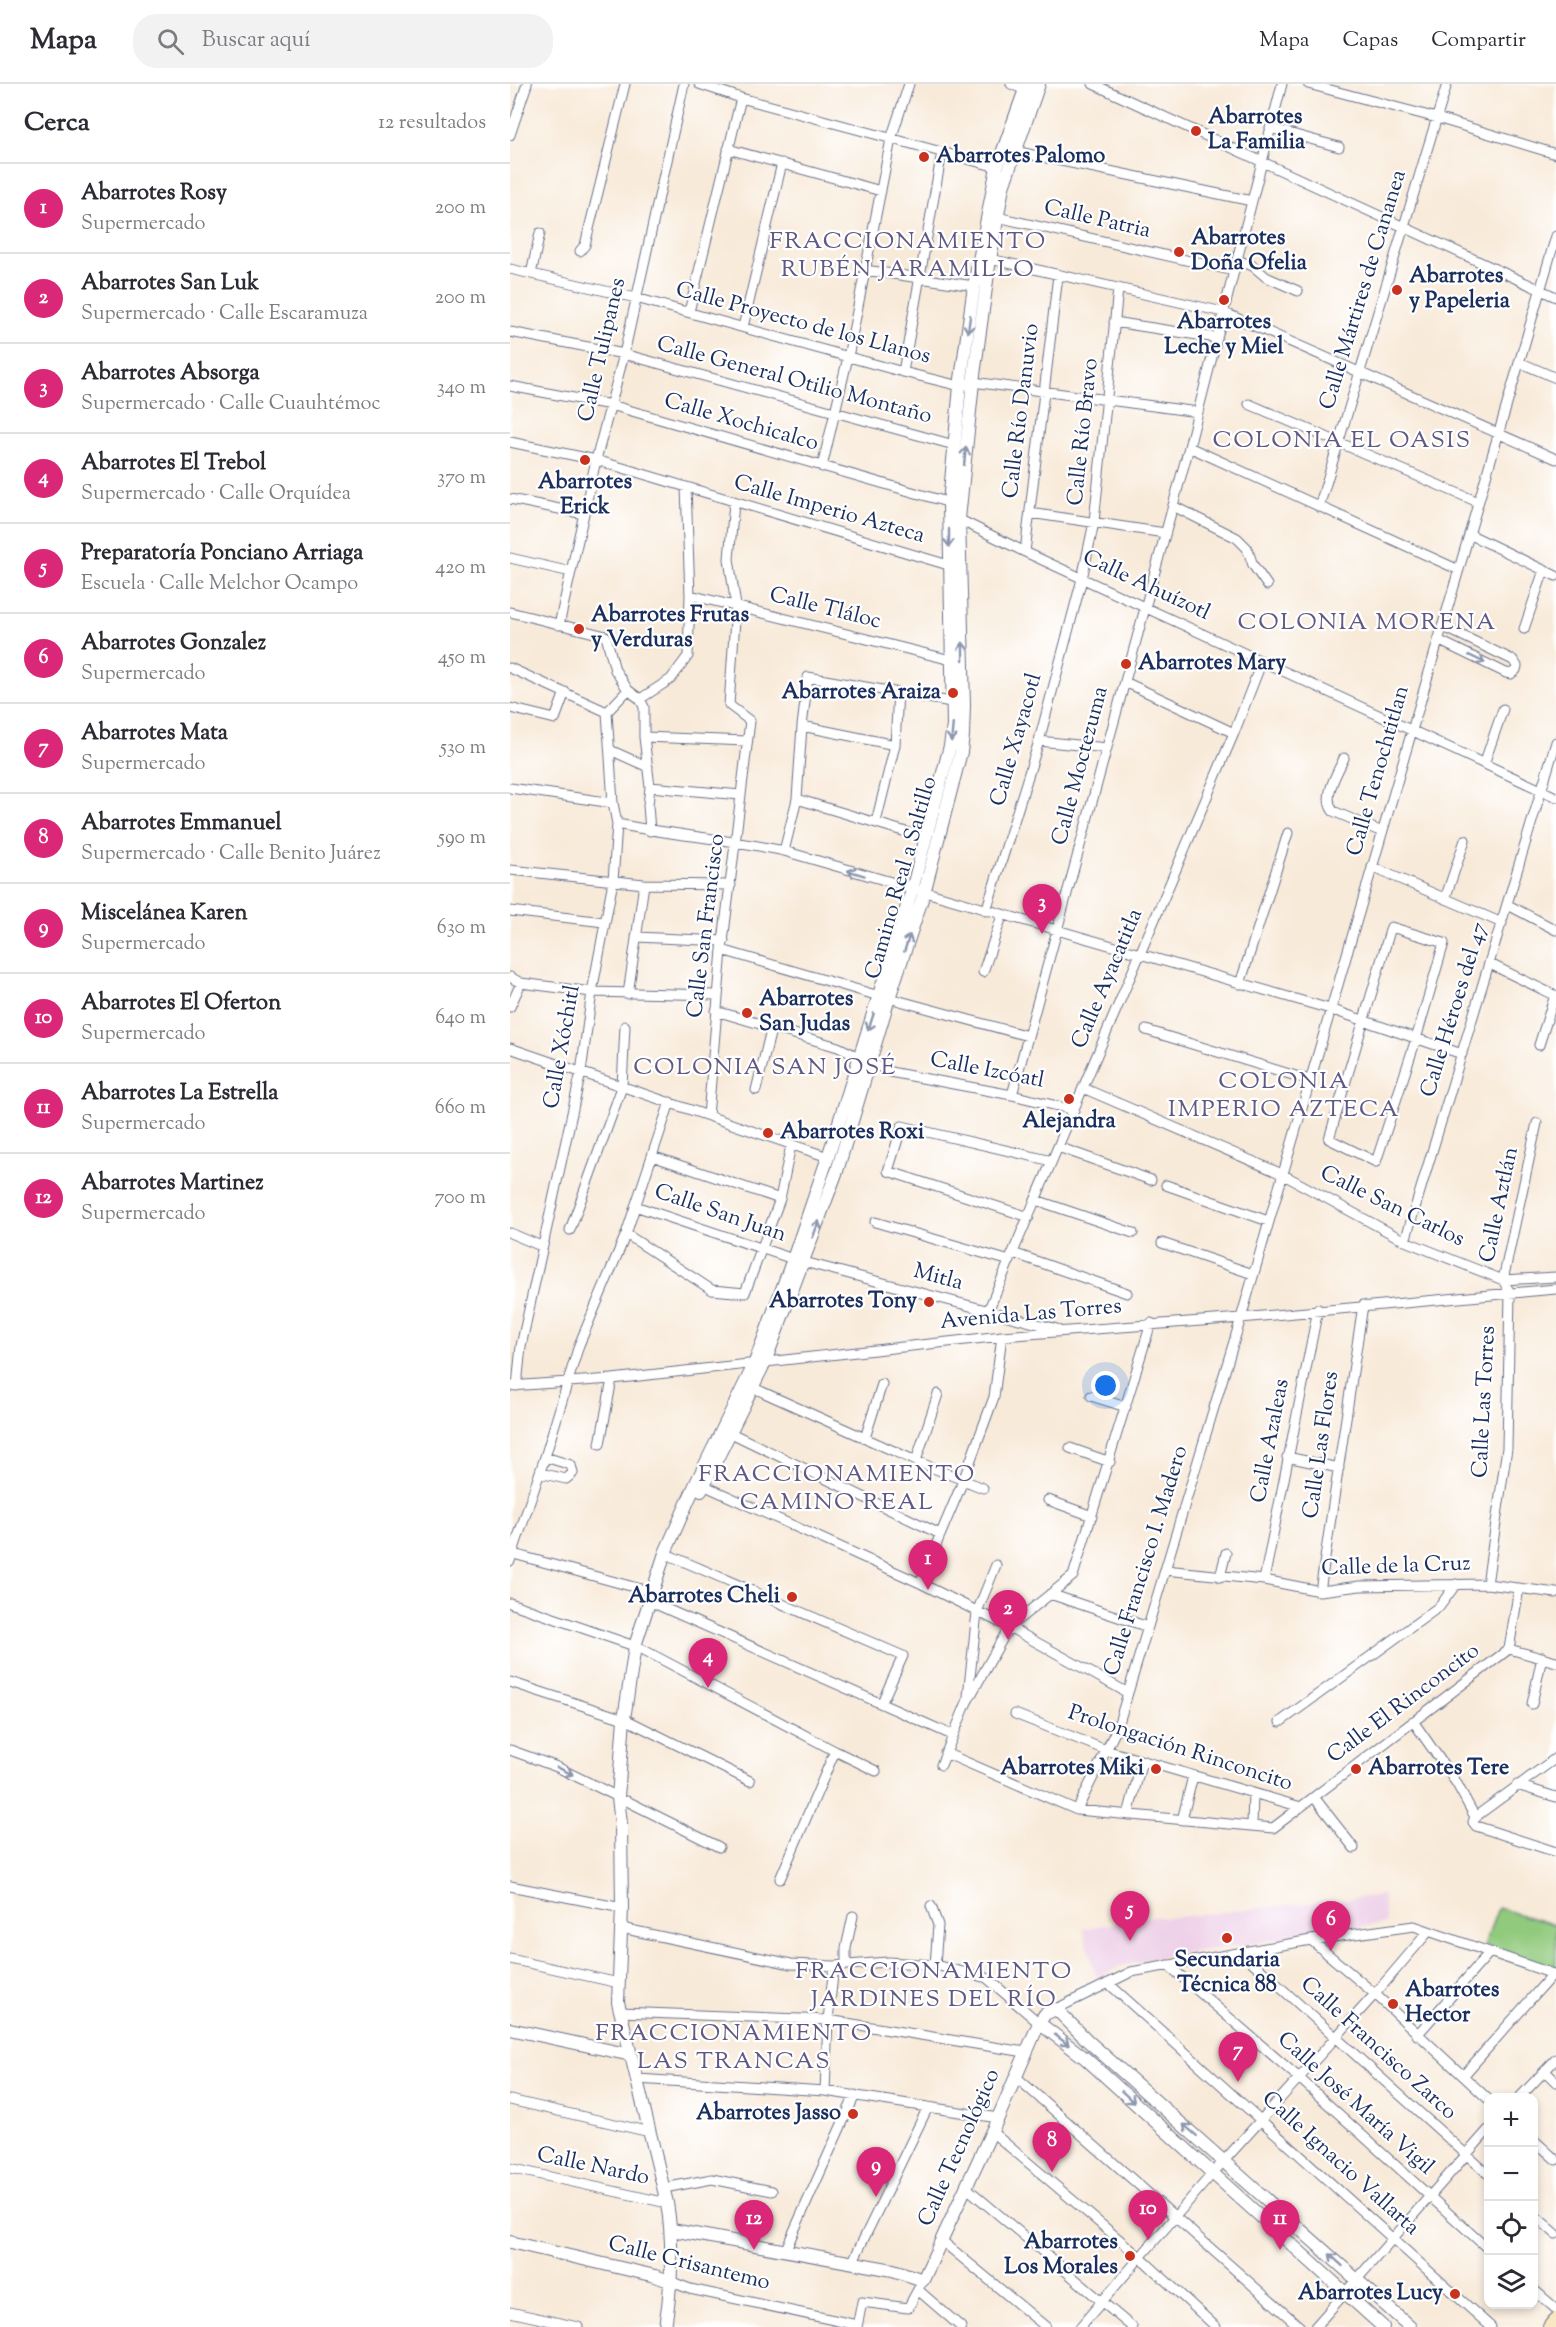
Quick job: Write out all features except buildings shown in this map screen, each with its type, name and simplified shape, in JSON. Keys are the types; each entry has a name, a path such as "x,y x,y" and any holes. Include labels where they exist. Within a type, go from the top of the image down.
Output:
{"main road":[{"path":"1550,2327 1556,2320"}],"street":[{"path":"510,135 527,84"},
{"path":"580,251 585,245 625,84"},
{"name":"Calle Tulipanes","path":"559,625 596,460 624,354 684,84"},
{"path":"699,84 729,89 741,98 997,167"},
{"path":"822,466 836,414 891,139 909,84"},
{"path":"1011,84 1026,87"},
{"name":"Camino Real a Saltillo","path":"955,504 954,445 974,286 992,216 1039,84"},
{"path":"1093,84 1556,297"},
{"name":"Calle Moctezuma","path":"1012,1095 1189,447 1282,84"},
{"path":"1308,84 1437,118 1556,154"},
{"name":"Calle Mártires de Cananea","path":"1319,507 1447,84"},
{"name":"Camino Real a Saltillo","path":"918,891 926,838 950,746 958,704 954,517 990,259 997,167 1026,87"},
{"path":"689,312 741,98"},
{"path":"1270,128 1339,147"},
{"path":"728,149 881,191"},
{"path":"1014,151 1252,201"},
{"path":"903,372 942,153"},
{"path":"743,327 782,163"},
{"name":"Calle Patria","path":"992,216 1234,271"},
{"path":"531,274 540,233"},
{"name":"Calle Tenochtitlan","path":"1241,1318 1556,236"},
{"path":"990,259 1223,312 1556,459"},
{"path":"1236,260 1253,266 1266,277 1298,291"},
{"name":"Calle Proyecto de los Llanos","path":"510,269 636,298 960,386"},
{"path":"866,270 974,286"},
{"name":"Calle Río Danuvio","path":"1025,552 1058,275"},
{"name":"Calle Río Bravo","path":"1082,579 1095,522 1118,289"},
{"path":"1114,322 1217,338"},
{"name":"Calle General Otilio Montaño","path":"510,332 624,354 954,445"},
{"path":"1519,362 1556,378"},
{"path":"960,386 973,382 1198,412"},
{"name":"Calle Xochicalco","path":"510,386 611,405 955,504"},
{"path":"1249,404 1478,502"},
{"name":"Calle Imperio Azteca","path":"510,442 596,460 955,567"},
{"path":"1189,447 1459,570"},
{"path":"640,699 671,679 688,656 690,595 686,487"},
{"path":"510,499 584,514"},
{"path":"734,503 729,559 736,606"},
{"path":"1173,506 1237,538 1247,548 1252,565 1267,585"},
{"path":"1030,513 1166,533"},
{"name":"Calle Ahuízotl","path":"954,517 1082,579 1556,797"},
{"path":"1469,534 1556,576"},
{"path":"510,558 571,572"},
{"name":"Camino Real a Saltillo","path":"798,1261 828,1157 864,1060 961,752 963,735 951,660 955,567"},
{"path":"1524,629 1544,570"},
{"name":"Calle Xayacotl","path":"986,911 1039,741 1082,579"},
{"name":"Calle Tláloc","path":"690,595 951,660"},
{"name":"Calle San Francisco","path":"708,1116 717,995 750,721 729,705 736,606"},
{"path":"510,612 606,636 615,670 628,690 640,699 644,708 644,737 650,787 648,805 650,831"},
{"path":"1438,640 1506,673 1513,673 1516,670 1517,666 1513,660 1442,626"},
{"name":"Calle Ayacatitla","path":"988,1311 1234,733 1262,661"},
{"path":"510,668 607,712 628,690"},
{"path":"784,851 797,799 808,677 958,704"},
{"path":"1125,682 1234,733"},
{"path":"876,822 895,745 898,692"},
{"path":"510,708 555,718 565,693"},
{"path":"1484,764 1503,709"},
{"name":"Calle Xóchitl","path":"513,1386 541,1246 581,1072 592,992 613,881 617,824 613,803 607,712"},
{"path":"802,726 895,745"},
{"path":"644,737 747,741"},
{"path":"1039,741 1107,748"},
{"name":"Calle Héroes del 47","path":"1405,1241 1556,742"},
{"path":"610,750 648,767"},
{"path":"1344,758 1328,795 1328,804 1333,811 1382,832"},
{"path":"650,787 741,795"},
{"path":"510,788 613,803"},
{"path":"797,799 926,838"},
{"path":"617,824 650,831 737,841 784,851 1330,1009 1462,1054"},
{"path":"1240,984 1288,832"},
{"path":"1445,898 1466,840"},
{"path":"1372,867 1502,923"},
{"path":"510,870 645,884 731,885"},
{"path":"628,994 645,884"},
{"path":"1508,905 1556,930"},
{"path":"510,911 604,922"},
{"path":"983,972 1002,915"},
{"path":"1391,927 1444,943 1376,1162 1329,1139 1363,1020 1391,927"},
{"path":"636,937 723,945 884,997 1028,1036"},
{"path":"1490,964 1556,995 1539,1045"},
{"path":"510,977 521,983 592,992 717,995"},
{"path":"510,1007 521,983"},
{"name":"Calle Izcóatl","path":"716,1011 838,1047 890,1072 1012,1095 1074,1110"},
{"path":"570,1230 621,1087 625,1026"},
{"path":"756,1090 772,1026"},
{"path":"1146,1030 1310,1080"},
{"path":"510,1048 828,1157"},
{"name":"Camino Real a Saltillo","path":"665,2327 672,2282 672,2230 668,2203 618,2002 622,1908 621,1824 627,1720 638,1647 665,1553 696,1483 760,1363 798,1261 837,1171 864,1060"},
{"name":"Calle San Carlos","path":"1083,1088 1282,1174 1405,1241 1503,1280 1556,1277"},
{"path":"670,1102 626,1234 579,1345 540,1473 511,1556 653,1598 952,1735"},
{"name":"Calle Aztlán","path":"1510,1293 1503,1280 1537,1123"},
{"path":"1029,1217 888,1171 902,1126 1052,1161"},
{"path":"626,1234 712,1290 745,1293 780,1199 791,1145"},
{"path":"1058,1147 1151,1180"},
{"path":"652,1156 780,1199"},
{"path":"1166,1185 1268,1221"},
{"path":"1036,1200 1133,1233"},
{"name":"Calle San Juan","path":"635,1206 798,1261"},
{"path":"875,1222 1011,1257 1126,1293"},
{"path":"510,1233 541,1246"},
{"path":"1162,1243 1253,1274"},
{"name":"Mitla","path":"798,1261 1062,1331"},
{"name":"Avenida Las Torres","path":"513,1386 612,1380 1002,1336 1241,1318 1318,1309 1556,1289"},
{"name":"Calle Las Torres","path":"1487,1584 1507,1448 1510,1293"},
{"name":"Calle Las Flores","path":"1320,1591 1363,1305"},
{"name":"Calle Azaleas","path":"1264,1580 1318,1309"},
{"name":"Calle Francisco I. Madero","path":"1077,1810 1118,1726 1241,1318"},
{"path":"940,1765 967,1702 1009,1627 1073,1576 1151,1323"},
{"path":"920,1583 963,1481 994,1397 1002,1336"},
{"path":"600,1444 612,1380"},
{"path":"865,1438 882,1384"},
{"path":"749,1386 916,1461 983,1488"},
{"name":"Camino Real a Saltillo","path":"653,1598 703,1485 731,1433 749,1386"},
{"path":"916,1461 938,1394"},
{"path":"1091,1396 1126,1407"},
{"path":"731,1433 940,1534"},
{"path":"1070,1448 1110,1462"},
{"path":"540,1473 566,1479 573,1473 571,1465 545,1457"},
{"path":"1287,1458 1339,1468"},
{"path":"703,1485 920,1583 1009,1627 1128,1693"},
{"path":"1048,1500 1092,1516"},
{"path":"1220,1577 1226,1553"},
{"path":"671,1556 903,1656 882,1702"},
{"path":"967,1702 977,1612 996,1565"},
{"name":"Calle de la Cruz","path":"1165,1570 1264,1580 1320,1591 1360,1587 1487,1584 1556,1593"},
{"path":"1280,1722 1440,1606 1456,1584"},
{"name":"Calle El Rinconcito","path":"1252,1826 1273,1828 1509,1649 1519,1588"},
{"path":"1050,1594 1148,1627"},
{"path":"510,1603 638,1647 835,1752 876,1771"},
{"path":"1509,1649 1556,1662"},
{"path":"1532,1704 1542,1657"},
{"path":"510,1682 627,1720 750,1781"},
{"name":"Prolongación Rinconcito","path":"1015,1713 1106,1750 1300,1807"},
{"path":"1413,1721 1457,1784 1475,1816"},
{"path":"510,1750 557,1767 719,1847"},
{"path":"780,1879 835,1752"},
{"path":"945,1753 1077,1810 1252,1826 1253,1793"},
{"path":"1556,1758 1475,1816 1473,1822 1476,1826 1556,1852"},
{"path":"1128,1815 1142,1761"},
{"path":"1182,1820 1193,1776"},
{"path":"1517,1785 1556,1797"},
{"path":"1314,1797 1354,1848"},
{"path":"510,1886 622,1908"},
{"path":"931,1906 938,1925 935,1965"},
{"path":"846,1965 846,1948 853,1916"},
{"path":"1039,2023 1045,2014 1131,1972 1311,1940 1414,1926 1554,1975 1464,2076"},
{"path":"621,1928 791,1964 834,1966 888,1962 935,1965 987,1978 1039,2023 1085,2058 1383,2327"},
{"path":"1080,2327 1224,2160 1337,2037 1428,1932"},
{"path":"1311,1940 1375,1994 1484,2095"},
{"name":"Calle Francisco Zarco","path":"1242,1953 1484,2170"},
{"path":"1417,2035 1489,1953"},
{"path":"510,1959 618,1983"},
{"name":"Calle José María Vigil","path":"1168,1965 1298,2077 1484,2245"},
{"path":"825,2091 828,2020 834,1966"},
{"name":"Calle Ignacio Vallarta","path":"1108,1983 1491,2327"},
{"path":"1056,2009 1088,2041 1410,2327"},
{"path":"620,2012 828,2020 1025,2052"},
{"name":"Calle Tecnológico","path":"920,2285 992,2132 1039,2023"},
{"path":"510,2029 631,2055"},
{"path":"1085,2058 1088,2041"},
{"path":"1523,2093 1556,2059"},
{"path":"1545,2071 1556,2082"},
{"path":"1015,2076 1300,2327"},
{"path":"637,2079 825,2091 998,2118"},
{"path":"785,2251 855,2095"},
{"path":"510,2100 650,2132"},
{"path":"852,2263 928,2107"},
{"path":"992,2132 1141,2258 1216,2327"},
{"path":"1315,2327 1484,2135"},
{"path":"1538,2144 1556,2160"},
{"name":"Calle Nardo","path":"510,2168 668,2203"},
{"path":"664,2188 712,2179 772,2191"},
{"path":"966,2188 1132,2327"},
{"path":"1538,2218 1556,2234"},
{"path":"672,2230 893,2270 920,2285 961,2327"},
{"path":"942,2241 1046,2327"},
{"name":"Calle Crisantemo","path":"510,2242 655,2276 690,2289 857,2326"},
{"path":"857,2326 862,2302 908,2308 920,2285"},
{"path":"1538,2293 1556,2309"},
{"path":"510,2312 578,2327"}],"shaded area":[{"name":"Secundaria Técnica 88","path":"1383,1895 1386,1923 1177,1954 1120,1966 1097,1979 1083,1929 1153,1916 1169,1918"}],"green space":[{"path":"1498,1908 1556,1925 1556,1969 1484,1945"}],"place":[{"name":"Abarrotes La Familia","path":"1196,131"},
{"name":"Abarrotes Palomo","path":"924,157"},
{"name":"Abarrotes Doña Ofelia","path":"1179,252"},
{"name":"Abarrotes y Papeleria","path":"1397,290"},
{"name":"Abarrotes Leche y Miel","path":"1224,300"},
{"name":"Abarrotes Erick","path":"585,460"},
{"name":"Abarrotes Frutas y Verduras","path":"579,629"},
{"name":"Abarrotes Mary","path":"1126,664"},
{"name":"Abarrotes Araiza","path":"953,693"},
{"name":"Abarrotes Absorga","path":"1042,934"},
{"name":"Abarrotes San Judas","path":"747,1013"},
{"name":"Alejandra","path":"1069,1099"},
{"name":"Abarrotes Roxi","path":"768,1133"},
{"name":"Abarrotes Tony","path":"929,1302"},
{"name":"Abarrotes Rosy","path":"928,1590"},
{"name":"Abarrotes Cheli","path":"792,1597"},
{"name":"Abarrotes San Luk","path":"1008,1640"},
{"name":"Abarrotes El Trebol","path":"708,1688"},
{"name":"Abarrotes Miki","path":"1156,1769"},
{"name":"Abarrotes Tere","path":"1356,1769"},
{"name":"Secundaria Técnica 88","path":"1227,1938"},
{"name":"Preparatoría Ponciano Arriaga","path":"1130,1941"},
{"name":"Abarrotes Gonzalez","path":"1331,1951"},
{"name":"Abarrotes Hector","path":"1393,2004"},
{"name":"Abarrotes Mata","path":"1238,2082"},
{"name":"Abarrotes Jasso","path":"853,2114"},
{"name":"Abarrotes Emmanuel","path":"1052,2172"},
{"name":"Miscelánea Karen","path":"876,2197"},
{"name":"Abarrotes El Oferton","path":"1148,2240"},
{"name":"Abarrotes Martinez","path":"754,2250"},
{"name":"Abarrotes La Estrella","path":"1280,2250"},
{"name":"Abarrotes Los Morales","path":"1130,2256"},
{"name":"Abarrotes Lucy","path":"1455,2294"}],"district":[{"name":"FRACCIONAMIENTO RUBÉN JARAMILLO","path":"908,256"},
{"name":"COLONIA EL OASIS","path":"1342,441"},
{"name":"COLONIA MORENA","path":"1367,623"},
{"name":"COLONIA SAN JOSÉ","path":"765,1068"},
{"name":"COLONIA IMPERIO AZTECA","path":"1284,1096"},
{"name":"FRACCIONAMIENTO CAMINO REAL","path":"837,1489"},
{"name":"FRACCIONAMIENTO JARDINES DEL RÍO","path":"934,1986"},
{"name":"FRACCIONAMIENTO LAS TRANCAS","path":"734,2048"}]}
